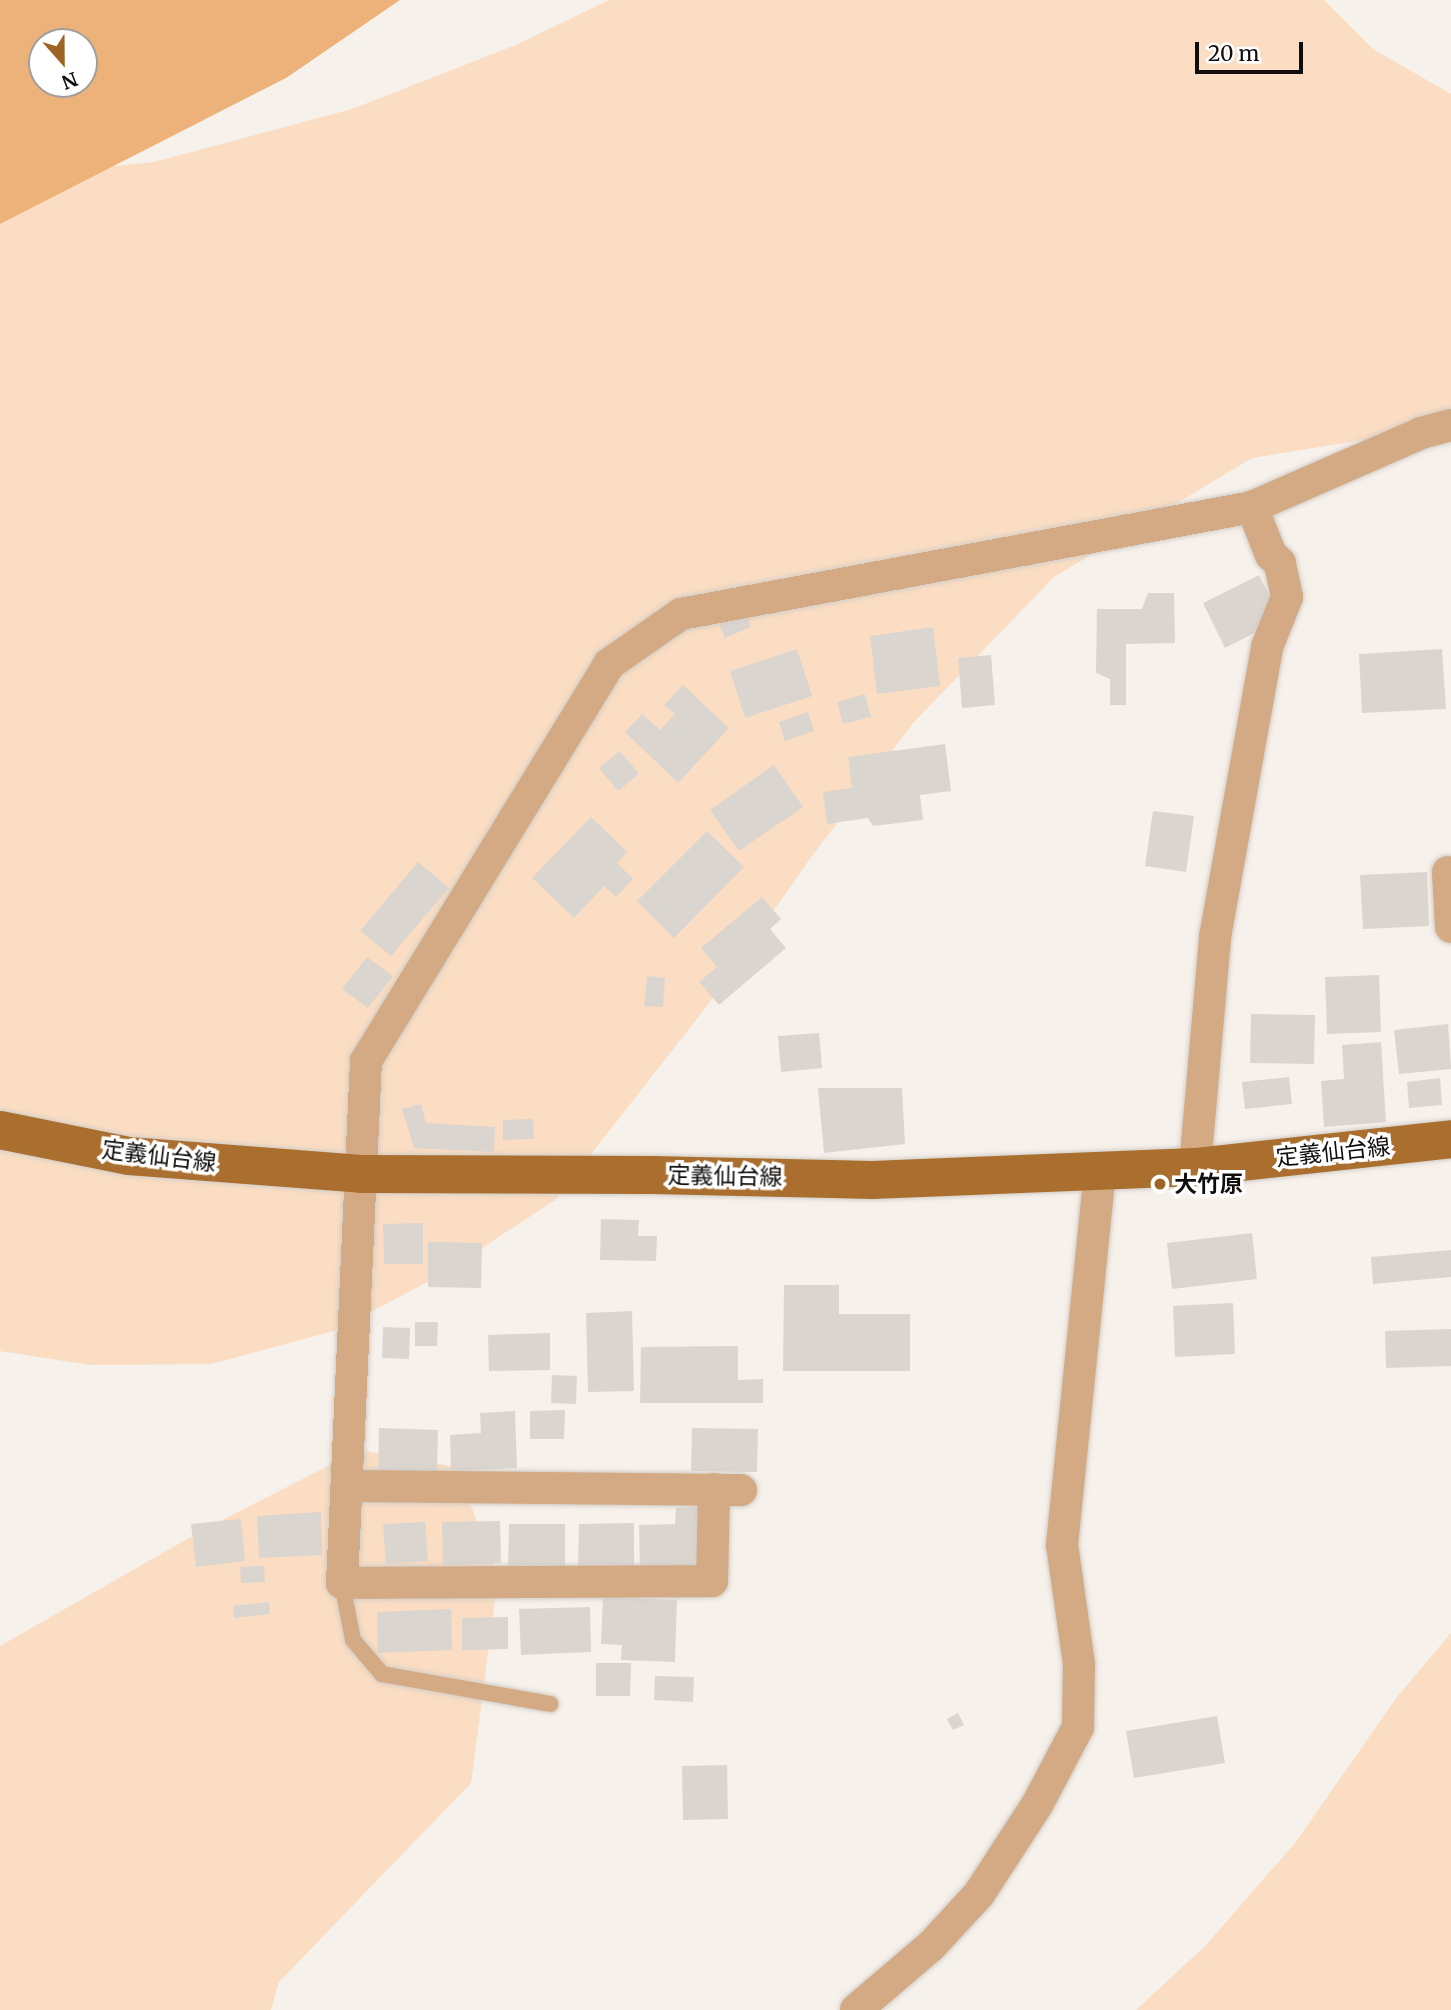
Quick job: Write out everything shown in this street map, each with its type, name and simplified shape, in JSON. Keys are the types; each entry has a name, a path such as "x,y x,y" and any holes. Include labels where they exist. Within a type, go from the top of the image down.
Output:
{"main road":[{"name":"定義仙台線","path":"0,1130 129,1156 361,1174 652,1175 872,1180 1195,1167 1451,1139"}],"street":[{"path":"346,1486 727,1489 712,1581 342,1583 346,1486 366,1060 609,664 681,614 1252,507 1421,433 1451,425"},
{"path":"1195,1167 1214,937 1267,647 1287,597 1280,563 1271,555 1252,507"},
{"path":"1448,872 1451,927"},
{"path":"856,2010 931,1945 979,1894 1038,1803 1078,1727 1079,1664 1062,1545 1100,1170"}],"lane":[{"path":"342,1583 353,1640 382,1674 550,1704"}],"shaded area":[{"path":"0,0 400,0 286,78 0,224"},
{"path":"609,0 1324,0 1373,49 1451,94 1451,426 1252,458 1054,577 914,722 809,860 707,1006 555,1200 441,1275 334,1331 211,1364 90,1365 0,1351 0,178 154,162 352,109 516,45"},
{"path":"360,1450 456,1467 498,1576 471,1783 279,1982 271,2010 0,2010 0,1646 210,1526"},
{"path":"1451,1633 1451,2010 1136,2010 1206,1945 1295,1843 1397,1697"}],"building":[{"path":"1259,575 1273,603 1262,629 1225,648 1203,603"},
{"path":"1148,593 1174,593 1175,643 1126,644 1126,705 1110,705 1110,679 1096,673 1097,609 1142,609"},
{"path":"745,612 751,627 725,638 719,624"},
{"path":"933,627 940,686 877,694 870,636"},
{"path":"797,649 812,696 745,718 730,671"},
{"path":"1442,649 1446,709 1362,713 1359,654"},
{"path":"991,655 995,705 962,708 958,658"},
{"path":"683,685 729,728 678,783 625,732 642,714 660,730 675,714 664,705"},
{"path":"865,694 871,717 843,724 837,702"},
{"path":"808,712 814,731 785,741 779,722"},
{"path":"945,744 951,791 920,795 923,820 873,826 868,818 827,824 823,792 852,788 848,757"},
{"path":"620,751 639,774 618,791 599,768"},
{"path":"774,765 803,807 739,851 710,810"},
{"path":"1153,811 1194,816 1186,872 1145,866"},
{"path":"591,817 627,852 617,863 633,879 616,897 604,886 574,918 532,878"},
{"path":"707,831 744,867 674,938 637,901"},
{"path":"418,862 449,888 391,956 360,931"},
{"path":"1427,872 1429,926 1363,929 1360,875"},
{"path":"762,897 781,919 770,929 786,948 719,1005 699,982 717,967 701,948"},
{"path":"367,957 393,976 368,1008 342,989"},
{"path":"1379,975 1381,1032 1327,1034 1325,977"},
{"path":"647,976 665,978 663,1007 644,1006"},
{"path":"1251,1014 1315,1015 1314,1064 1250,1063"},
{"path":"1448,1024 1451,1069 1399,1074 1394,1030"},
{"path":"819,1033 822,1068 781,1072 778,1036"},
{"path":"1381,1042 1386,1122 1324,1127 1321,1081 1344,1079 1342,1045"},
{"path":"1289,1077 1292,1104 1245,1109 1242,1082"},
{"path":"1440,1078 1442,1105 1409,1108 1407,1082"},
{"path":"818,1088 902,1088 905,1144 824,1153"},
{"path":"421,1104 426,1123 495,1127 494,1152 414,1148 402,1109"},
{"path":"533,1119 534,1139 503,1140 503,1120"},
{"path":"601,1219 639,1220 638,1236 657,1236 656,1261 600,1260"},
{"path":"423,1223 423,1264 384,1264 383,1224"},
{"path":"1252,1233 1257,1279 1172,1289 1167,1243"},
{"path":"428,1242 482,1243 481,1288 428,1287"},
{"path":"1451,1250 1451,1277 1373,1284 1371,1257"},
{"path":"784,1285 839,1285 839,1314 910,1314 910,1371 783,1371"},
{"path":"1233,1303 1235,1354 1175,1357 1173,1306"},
{"path":"632,1311 634,1391 588,1392 586,1313"},
{"path":"415,1322 438,1322 437,1346 415,1346"},
{"path":"383,1327 410,1328 409,1359 382,1358"},
{"path":"1451,1329 1451,1366 1386,1368 1385,1331"},
{"path":"550,1333 550,1370 489,1371 488,1335"},
{"path":"738,1346 738,1380 763,1379 763,1403 640,1403 641,1347"},
{"path":"552,1375 577,1376 576,1404 551,1403"},
{"path":"565,1410 564,1439 530,1439 530,1411"},
{"path":"515,1411 517,1468 451,1471 450,1435 481,1433 480,1413"},
{"path":"379,1428 438,1430 437,1474 378,1472"},
{"path":"692,1428 758,1429 757,1472 691,1471"},
{"path":"700,1507 700,1569 640,1569 639,1525 675,1524 676,1508"},
{"path":"321,1512 322,1555 259,1558 257,1516"},
{"path":"241,1519 245,1561 196,1567 191,1524"},
{"path":"500,1521 501,1563 443,1565 442,1522"},
{"path":"425,1522 428,1561 386,1564 383,1524"},
{"path":"634,1523 634,1566 578,1567 579,1524"},
{"path":"509,1524 565,1524 565,1567 508,1567"},
{"path":"264,1566 265,1582 241,1583 240,1567"},
{"path":"603,1597 677,1600 675,1662 621,1660 622,1645 601,1644"},
{"path":"269,1602 270,1614 234,1618 233,1606"},
{"path":"590,1607 591,1652 521,1655 519,1609"},
{"path":"451,1609 452,1650 378,1653 377,1612"},
{"path":"508,1617 508,1649 462,1650 462,1618"},
{"path":"596,1663 631,1663 630,1696 596,1696"},
{"path":"655,1676 694,1677 693,1702 654,1700"},
{"path":"958,1713 964,1725 953,1730 947,1719"},
{"path":"1217,1716 1225,1763 1134,1778 1126,1731"},
{"path":"727,1765 728,1819 683,1820 682,1766"}],"place":[{"name":"大竹原","path":"1160,1184"}]}
